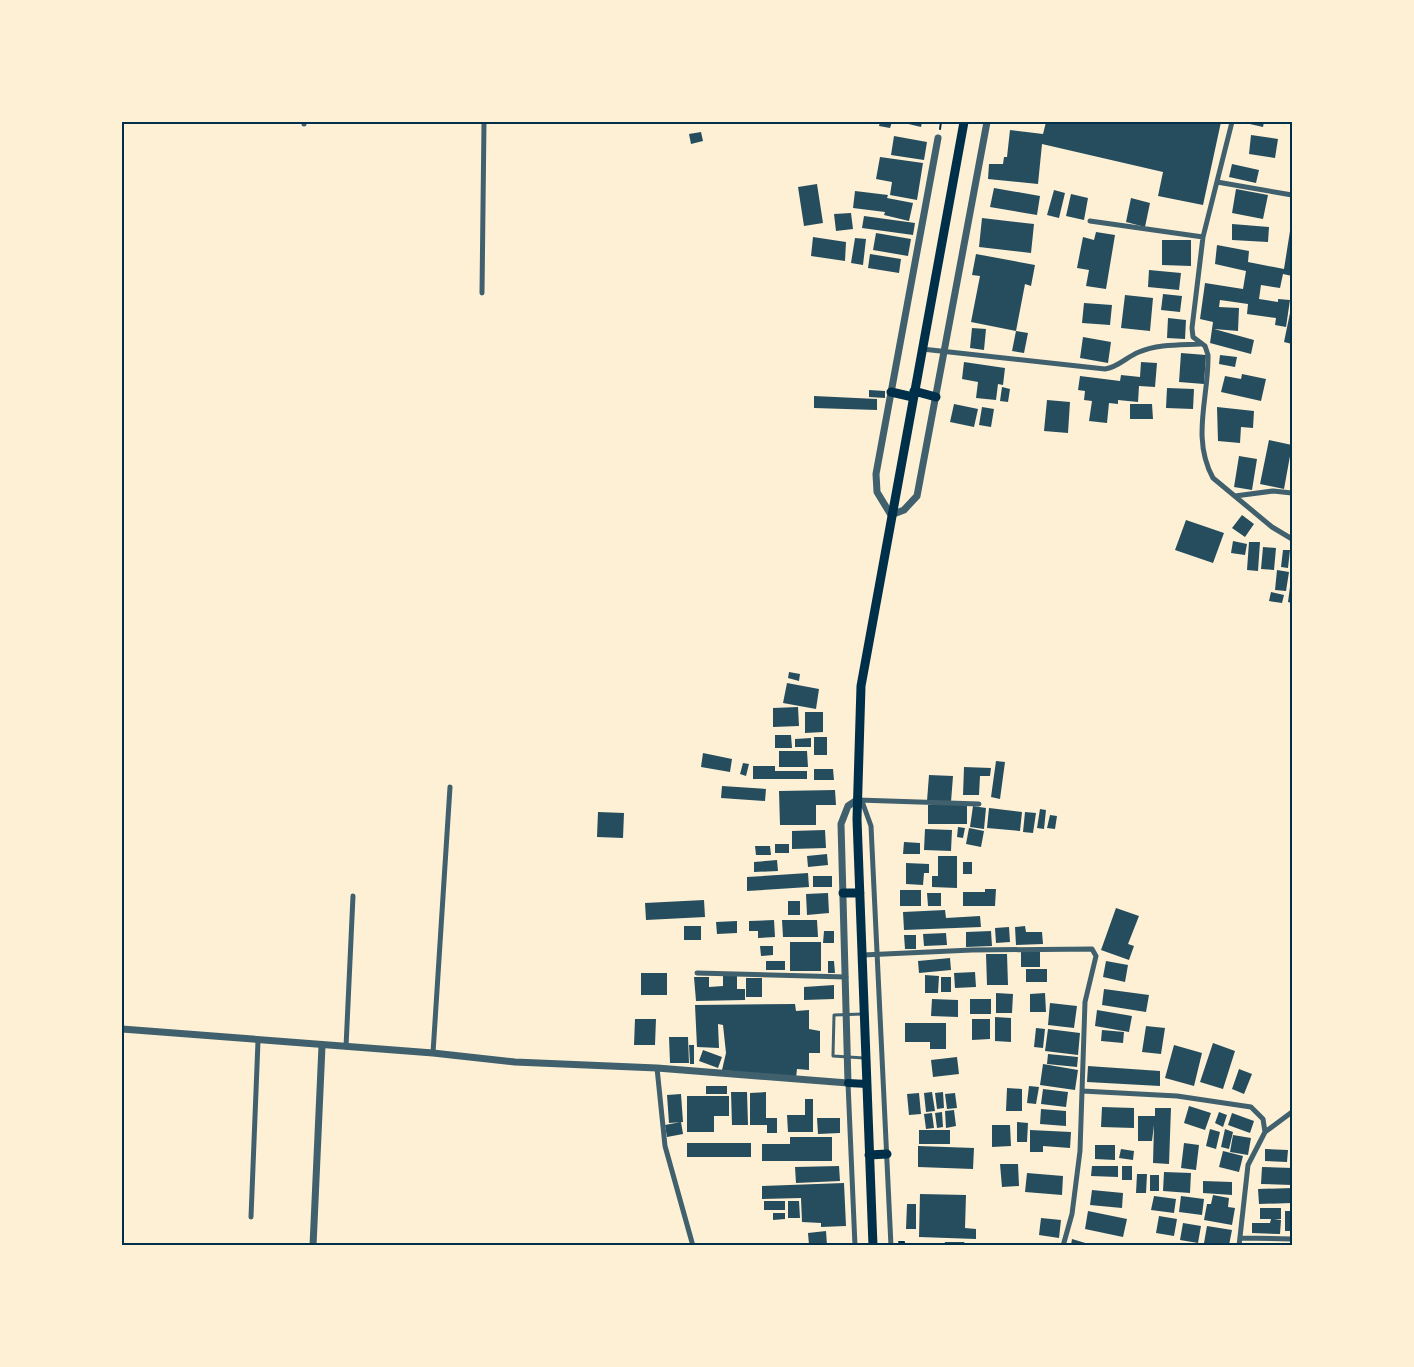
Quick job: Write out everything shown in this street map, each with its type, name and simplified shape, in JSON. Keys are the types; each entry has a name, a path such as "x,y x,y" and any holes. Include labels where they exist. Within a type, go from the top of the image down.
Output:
{"main road":[{"path":"873,1245 857,800 863,674 874,602 964,122"},
{"path":"891,392 936,396"},
{"path":"843,893 860,893"},
{"path":"848,1083 867,1084"},
{"path":"869,1155 887,1154"}],"street":[{"path":"482,293 484,122"},
{"path":"938,138 876,485 880,499 891,515 904,510 917,496 987,122"},
{"path":"1232,122 1203,237 1192,328 1193,337 1205,346 1208,355 1201,440 1214,478 1272,527 1293,539"},
{"path":"1217,182 1293,195"},
{"path":"1090,221 1203,237"},
{"path":"922,349 1105,369 1114,367 1136,353 1152,348 1200,344"},
{"path":"1234,496 1273,491 1293,493"},
{"path":"433,1053 450,787"},
{"path":"857,800 863,804 871,825 879,954 891,1245"},
{"path":"855,1245 841,824 848,806 857,800 979,804"},
{"path":"346,1047 353,896"},
{"path":"863,955 1059,948 1092,949 1096,956 1085,1002 1080,1151 1072,1214 1063,1245"},
{"path":"698,973 846,977"},
{"path":"122,1029 433,1053 515,1062 657,1068 848,1083"},
{"path":"251,1217 258,1041"},
{"path":"313,1245 322,1046"},
{"path":"657,1068 665,1146 693,1245"},
{"path":"1082,1091 1177,1096 1251,1107 1263,1119 1265,1132"},
{"path":"1239,1245 1248,1165 1265,1132 1293,1112"},
{"path":"1240,1238 1293,1239"}],"lane":[{"path":"865,1014 834,1015 833,1056 866,1058"}],"building":[{"path":"880,122 892,122 890,128 879,126"},
{"path":"900,122 922,122 921,127"},
{"path":"1046,122 1221,122 1203,205 1158,196 1163,172 1042,144 1038,184 988,179 989,164 1003,164 1004,157 1007,157 1010,130 1043,134"},
{"path":"1241,122 1264,122 1263,127"},
{"path":"701,132 703,141 691,144 689,134"},
{"path":"1251,135 1278,139 1275,158 1249,154"},
{"path":"894,136 927,142 924,160 891,155"},
{"path":"880,157 923,163 917,200 890,195 892,182 876,179"},
{"path":"1232,164 1259,170 1256,183 1229,177"},
{"path":"817,184 823,223 804,226 798,187"},
{"path":"994,188 1040,196 1037,215 990,207"},
{"path":"1236,189 1268,195 1263,219 1232,213"},
{"path":"1054,190 1065,193 1059,218 1047,215"},
{"path":"855,191 888,195 887,198 913,203 909,221 884,215 885,212 853,208"},
{"path":"1071,194 1088,198 1084,220 1066,216"},
{"path":"1131,198 1150,203 1145,227 1126,222"},
{"path":"851,213 853,229 836,231 834,214"},
{"path":"864,216 915,223 913,235 862,228"},
{"path":"982,218 1034,224 1031,253 979,247"},
{"path":"1232,224 1269,227 1268,242 1232,240"},
{"path":"1290,231 1292,232 1292,276 1283,274 1280,288 1261,285 1259,299 1278,302 1278,299 1290,300 1286,327 1275,325 1276,318 1247,314 1248,304 1220,300 1219,307 1239,308 1238,331 1214,329 1254,340 1251,354 1210,343 1213,322 1200,319 1205,283 1243,289 1246,271 1215,264 1217,245 1249,251 1248,262 1284,269"},
{"path":"1096,232 1115,235 1106,289 1086,286 1089,270 1077,268 1083,237 1094,240"},
{"path":"876,233 911,239 908,256 873,250"},
{"path":"813,237 846,242 845,261 811,256"},
{"path":"855,238 866,239 863,265 851,263"},
{"path":"1162,240 1191,240 1191,266 1162,265"},
{"path":"870,254 901,259 899,273 868,268"},
{"path":"976,254 1035,265 1031,286 1025,284 1016,331 971,322 980,276 972,275"},
{"path":"1149,270 1181,273 1179,290 1148,287"},
{"path":"1163,294 1182,296 1180,312 1161,310"},
{"path":"1125,295 1153,298 1150,331 1121,328"},
{"path":"1084,303 1112,305 1110,325 1082,323"},
{"path":"1290,313 1292,314 1292,344 1284,342"},
{"path":"1168,318 1186,320 1185,339 1167,338"},
{"path":"972,328 986,329 984,350 970,348"},
{"path":"1016,331 1028,333 1024,353 1012,351"},
{"path":"1083,337 1111,342 1108,363 1080,358"},
{"path":"1181,353 1206,355 1204,384 1179,382"},
{"path":"1220,355 1237,357 1235,367 1219,364"},
{"path":"964,362 1005,368 1003,385 998,384 996,400 976,398 978,382 962,379"},
{"path":"1141,362 1157,363 1155,387 1139,386 1138,402 1118,400 1118,404 1109,403 1107,423 1089,421 1092,401 1084,400 1085,391 1078,390 1080,376 1120,381 1121,375 1140,377"},
{"path":"1242,374 1266,379 1261,401 1221,392 1225,376 1241,379"},
{"path":"1002,387 1010,389 1008,402 1000,401"},
{"path":"1167,388 1194,389 1193,409 1166,408"},
{"path":"869,390 885,391 885,398 869,397"},
{"path":"814,396 877,399 877,410 814,408"},
{"path":"1047,400 1070,402 1068,433 1044,431"},
{"path":"954,404 978,409 974,427 950,422"},
{"path":"1130,404 1152,404 1153,419 1130,419"},
{"path":"982,407 994,409 991,427 979,425"},
{"path":"1217,407 1254,411 1253,428 1241,427 1240,443 1218,441"},
{"path":"1269,440 1292,445 1284,489 1260,484"},
{"path":"1239,456 1257,459 1252,490 1234,487"},
{"path":"1242,515 1254,524 1245,537 1232,528"},
{"path":"1186,520 1224,533 1213,563 1175,550"},
{"path":"1233,541 1247,544 1245,555 1231,553"},
{"path":"1249,542 1260,542 1258,571 1247,570"},
{"path":"1263,547 1276,548 1274,570 1261,569"},
{"path":"1283,550 1290,550 1288,568 1281,567"},
{"path":"1277,570 1289,572 1286,591 1275,590"},
{"path":"1292,579 1292,603 1288,602"},
{"path":"1271,592 1284,595 1282,603 1269,601"},
{"path":"789,672 800,674 799,681 788,678"},
{"path":"787,683 819,689 816,709 783,703"},
{"path":"798,707 799,726 773,727 773,708"},
{"path":"805,712 823,712 823,732 805,733"},
{"path":"775,735 791,735 792,748 775,748"},
{"path":"814,737 827,737 827,755 814,755"},
{"path":"811,738 811,747 795,747 795,739"},
{"path":"779,751 807,751 808,767 779,767"},
{"path":"703,753 732,759 730,772 701,767"},
{"path":"996,761 1005,762 1000,799 991,797"},
{"path":"743,763 749,764 746,776 740,774"},
{"path":"753,766 775,766 775,771 807,771 807,779 753,779"},
{"path":"964,767 991,768 990,776 980,776 979,795 963,795"},
{"path":"814,769 833,769 834,780 814,780"},
{"path":"929,775 953,776 951,802 927,801"},
{"path":"722,786 766,789 765,801 721,798"},
{"path":"835,790 836,805 816,805 816,825 780,825 779,791"},
{"path":"928,805 967,805 967,824 928,824"},
{"path":"973,806 986,808 984,829 970,827"},
{"path":"989,808 1022,812 1020,831 987,828"},
{"path":"1040,809 1046,810 1044,829 1037,828"},
{"path":"598,812 624,813 623,838 597,837"},
{"path":"1025,812 1036,813 1033,833 1023,832"},
{"path":"1050,815 1057,816 1055,829 1047,828"},
{"path":"958,827 965,828 963,838 957,837"},
{"path":"969,828 984,831 981,847 966,844"},
{"path":"925,829 952,830 951,851 924,850"},
{"path":"825,830 826,848 792,849 792,831"},
{"path":"904,842 920,843 920,854 903,854"},
{"path":"775,844 789,844 789,853 775,853"},
{"path":"755,846 770,846 771,855 756,855"},
{"path":"827,854 828,865 808,867 807,856"},
{"path":"938,856 957,856 957,888 932,887 932,876 938,876"},
{"path":"777,860 778,871 754,872 754,862"},
{"path":"963,862 972,862 972,874 963,874"},
{"path":"906,863 929,864 929,873 924,873 923,885 906,884"},
{"path":"808,873 809,887 747,891 747,877"},
{"path":"813,876 832,876 832,887 813,887"},
{"path":"985,889 996,889 995,906 963,906 963,892 985,892"},
{"path":"900,890 921,890 921,906 900,906"},
{"path":"828,893 829,913 807,915 806,894"},
{"path":"927,893 941,893 941,906 928,906"},
{"path":"704,900 705,917 646,920 645,903"},
{"path":"788,901 800,901 800,915 788,915"},
{"path":"1116,908 1139,916 1128,944 1134,946 1129,960 1101,950"},
{"path":"945,910 946,918 980,916 981,927 904,930 903,912"},
{"path":"774,920 775,937 758,938 758,931 749,931 749,921"},
{"path":"782,920 817,920 818,937 783,937"},
{"path":"737,921 737,933 717,934 716,922"},
{"path":"684,926 701,926 701,940 684,940"},
{"path":"1025,926 1026,932 1042,932 1043,944 1016,945 1015,927"},
{"path":"1009,927 1010,942 996,943 995,928"},
{"path":"824,931 834,931 834,943 823,943"},
{"path":"991,931 992,946 966,947 966,932"},
{"path":"946,933 947,945 924,946 923,934"},
{"path":"904,935 916,935 916,949 905,949"},
{"path":"790,942 821,942 821,971 790,971"},
{"path":"760,946 773,946 773,955 761,956"},
{"path":"1021,952 1040,952 1040,967 1021,967"},
{"path":"986,954 1007,954 1008,985 987,985"},
{"path":"950,958 951,970 919,973 918,961"},
{"path":"766,961 785,961 785,970 766,970"},
{"path":"828,961 834,961 835,973 828,973"},
{"path":"1106,961 1128,965 1125,982 1103,977"},
{"path":"1026,969 1047,969 1047,982 1026,982"},
{"path":"975,972 976,987 955,988 954,973"},
{"path":"641,973 667,973 667,995 641,995"},
{"path":"723,975 737,975 737,989 745,989 745,1000 696,1001 694,977 709,977 709,987 723,986"},
{"path":"925,975 939,976 938,993 925,993"},
{"path":"941,977 951,977 951,992 941,992"},
{"path":"746,978 762,978 762,997 746,997"},
{"path":"834,985 834,999 804,1000 804,987"},
{"path":"1104,989 1149,995 1146,1012 1102,1005"},
{"path":"996,993 1013,994 1012,1013 996,1013"},
{"path":"1045,993 1046,1012 1030,1012 1030,994"},
{"path":"932,999 958,1000 958,1017 931,1016"},
{"path":"970,999 991,999 991,1014 970,1014"},
{"path":"1050,1003 1077,1006 1074,1028 1048,1025"},
{"path":"795,1004 796,1011 809,1010 809,1029 820,1031 820,1053 809,1053 809,1070 797,1069 796,1078 722,1070 726,1053 723,1025 718,1024 719,1048 697,1047 695,1005"},
{"path":"1097,1010 1132,1016 1129,1032 1095,1026"},
{"path":"995,1017 1011,1018 1011,1042 995,1041"},
{"path":"635,1019 656,1019 655,1045 634,1045"},
{"path":"972,1019 990,1019 990,1039 972,1040"},
{"path":"905,1023 946,1023 946,1049 930,1049 930,1042 905,1042"},
{"path":"1146,1026 1165,1028 1161,1054 1142,1052"},
{"path":"1036,1028 1045,1029 1043,1048 1034,1047"},
{"path":"1048,1029 1080,1033 1078,1055 1045,1051"},
{"path":"1102,1030 1124,1032 1123,1043 1101,1041"},
{"path":"669,1037 688,1037 689,1063 670,1063"},
{"path":"1213,1043 1235,1051 1223,1089 1200,1082"},
{"path":"689,1045 694,1045 694,1064 690,1064"},
{"path":"1174,1045 1202,1053 1194,1086 1165,1078"},
{"path":"703,1050 722,1057 718,1068 699,1061"},
{"path":"1048,1054 1078,1057 1077,1067 1047,1064"},
{"path":"957,1057 959,1074 933,1077 931,1060"},
{"path":"1043,1064 1078,1070 1075,1090 1040,1085"},
{"path":"1088,1066 1160,1071 1160,1086 1087,1082"},
{"path":"1239,1069 1252,1074 1244,1094 1232,1089"},
{"path":"706,1086 727,1086 727,1094 706,1094"},
{"path":"1029,1086 1039,1087 1036,1104 1027,1103"},
{"path":"1007,1088 1022,1089 1022,1111 1006,1111"},
{"path":"1043,1089 1068,1092 1066,1107 1041,1104"},
{"path":"731,1092 747,1092 748,1125 732,1125"},
{"path":"766,1092 766,1118 777,1118 777,1133 767,1133 767,1125 750,1125 750,1093"},
{"path":"932,1092 935,1111 926,1112 924,1093"},
{"path":"943,1092 944,1108 937,1109 935,1093"},
{"path":"919,1093 921,1114 909,1115 907,1094"},
{"path":"955,1093 957,1108 947,1109 945,1094"},
{"path":"681,1094 683,1122 669,1123 667,1095"},
{"path":"687,1096 729,1096 729,1116 714,1116 714,1132 687,1132"},
{"path":"805,1099 813,1099 813,1132 788,1132 787,1115 805,1115"},
{"path":"1189,1106 1211,1113 1205,1130 1184,1123"},
{"path":"1102,1107 1134,1108 1134,1128 1101,1127"},
{"path":"1155,1108 1171,1108 1169,1164 1153,1163 1154,1125 1152,1141 1138,1141 1138,1116 1155,1116"},
{"path":"1041,1109 1066,1111 1066,1126 1040,1124"},
{"path":"954,1110 956,1126 946,1128 945,1111"},
{"path":"942,1112 943,1127 937,1128 935,1113"},
{"path":"1219,1112 1227,1115 1223,1127 1215,1123"},
{"path":"932,1113 934,1128 926,1129 924,1114"},
{"path":"1232,1113 1254,1121 1250,1133 1228,1125"},
{"path":"817,1118 840,1118 840,1133 818,1134"},
{"path":"681,1122 683,1134 667,1137 665,1125"},
{"path":"1017,1122 1028,1123 1027,1142 1017,1142"},
{"path":"992,1125 1010,1125 1011,1146 992,1147"},
{"path":"1210,1129 1220,1132 1216,1149 1206,1146"},
{"path":"1225,1129 1233,1132 1229,1149 1221,1147"},
{"path":"919,1130 950,1130 950,1144 919,1144"},
{"path":"1030,1130 1071,1132 1070,1148 1043,1146 1043,1152 1030,1152"},
{"path":"1233,1135 1251,1138 1248,1155 1230,1152"},
{"path":"790,1137 832,1137 832,1161 762,1161 762,1144 790,1144"},
{"path":"687,1143 751,1143 751,1157 687,1157"},
{"path":"1184,1143 1199,1145 1196,1170 1181,1168"},
{"path":"1095,1145 1115,1145 1115,1160 1095,1159"},
{"path":"918,1146 974,1148 973,1169 918,1167"},
{"path":"1121,1149 1134,1151 1133,1160 1119,1158"},
{"path":"1265,1149 1288,1150 1287,1162 1265,1161"},
{"path":"1223,1151 1243,1156 1239,1172 1219,1167"},
{"path":"1000,1164 1018,1164 1019,1186 1002,1187"},
{"path":"839,1166 840,1181 796,1183 795,1167"},
{"path":"1092,1166 1118,1166 1118,1177 1091,1176"},
{"path":"1122,1166 1132,1166 1132,1180 1122,1180"},
{"path":"1262,1167 1292,1168 1292,1185 1261,1184"},
{"path":"1164,1172 1191,1173 1190,1193 1163,1191"},
{"path":"1027,1173 1063,1176 1062,1195 1025,1192"},
{"path":"1137,1174 1147,1174 1146,1193 1136,1193"},
{"path":"1150,1175 1159,1175 1159,1191 1150,1191"},
{"path":"1203,1181 1232,1182 1232,1195 1203,1193"},
{"path":"844,1183 846,1226 821,1227 821,1223 802,1222 801,1198 762,1199 762,1186"},
{"path":"1292,1188 1292,1203 1259,1204 1258,1189"},
{"path":"1092,1190 1123,1193 1122,1208 1090,1205"},
{"path":"920,1194 966,1195 965,1228 976,1229 976,1239 919,1237"},
{"path":"1213,1195 1229,1198 1228,1207 1235,1208 1232,1225 1204,1220 1207,1204 1211,1204"},
{"path":"1154,1196 1176,1199 1174,1213 1151,1210"},
{"path":"1181,1196 1204,1199 1202,1215 1179,1212"},
{"path":"764,1201 785,1201 785,1210 764,1210"},
{"path":"788,1201 799,1201 800,1218 788,1218"},
{"path":"907,1204 916,1204 916,1229 906,1229"},
{"path":"1260,1208 1281,1208 1281,1219 1274,1220 1281,1220 1280,1234 1252,1233 1252,1223 1270,1223 1271,1219 1260,1219"},
{"path":"1088,1211 1127,1219 1123,1237 1085,1229"},
{"path":"1285,1211 1292,1211 1292,1231 1285,1231"},
{"path":"773,1213 785,1213 785,1219 773,1220"},
{"path":"1159,1216 1177,1219 1174,1236 1156,1233"},
{"path":"1041,1218 1061,1220 1059,1238 1039,1235"},
{"path":"1183,1223 1201,1226 1198,1243 1180,1240"},
{"path":"1207,1226 1232,1230 1229,1245 1204,1243"},
{"path":"826,1231 827,1245 809,1245 808,1233"},
{"path":"1072,1239 1092,1245 1071,1245"},
{"path":"945,1242 964,1242 966,1245 944,1245"}]}
